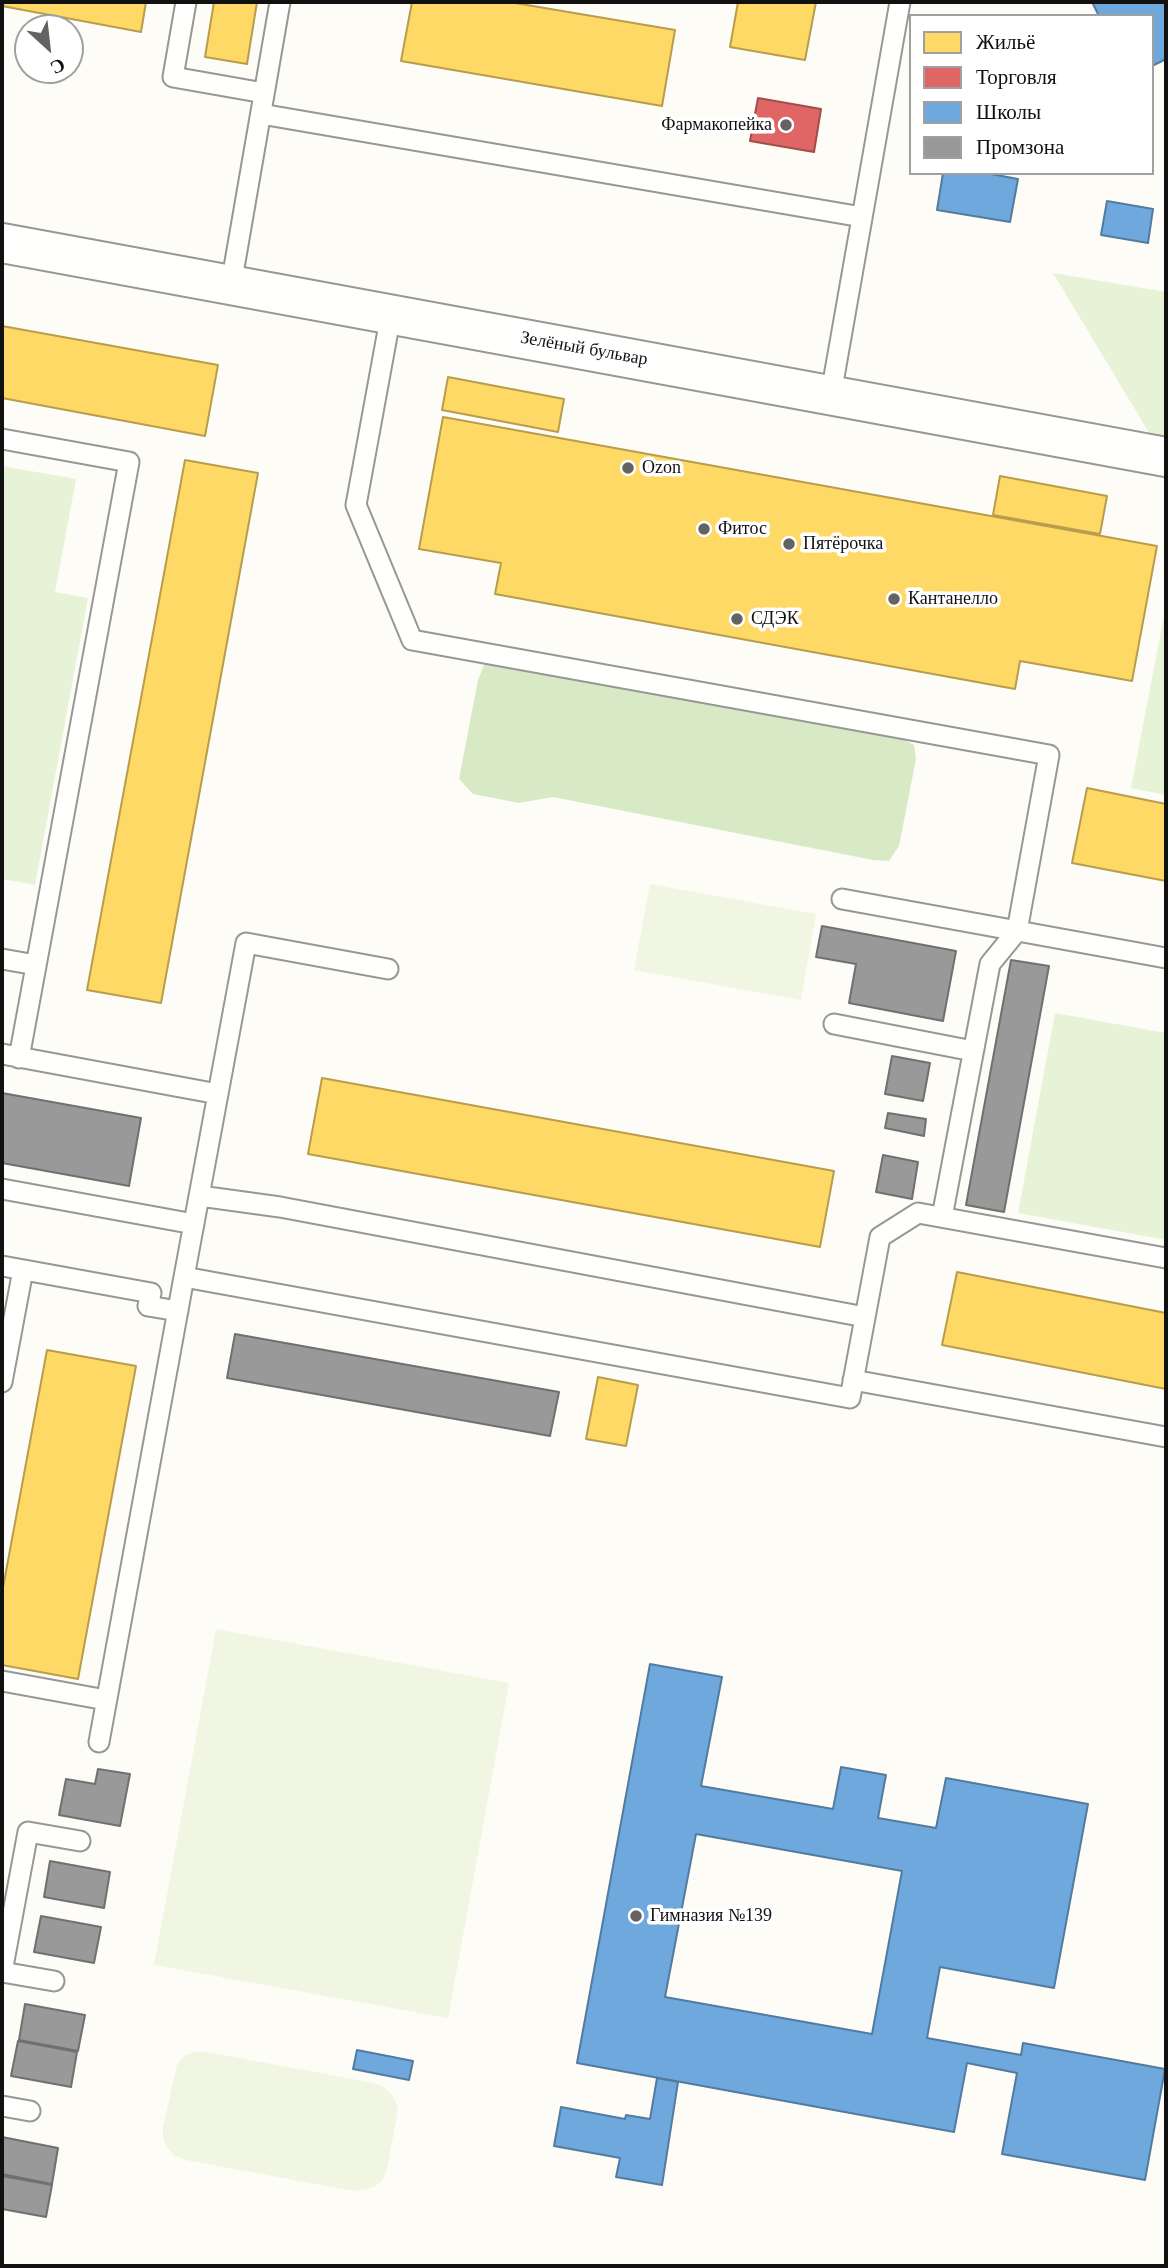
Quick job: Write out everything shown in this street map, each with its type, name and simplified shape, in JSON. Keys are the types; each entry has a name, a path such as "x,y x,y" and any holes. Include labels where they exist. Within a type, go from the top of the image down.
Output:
{"street":[{"name":"Зелёный бульвар","path":"2,243 1166,457"}],"lane":[{"path":"186,2 173,77 264,93"},
{"path":"231,285 280,2"},
{"path":"831,394 900,2"},
{"path":"261,114 862,217"},
{"path":"391,314 356,505 412,640 1049,755 1017,931 990,964 942,1217"},
{"path":"2,439 129,462 37,965 11,1056 218,1094"},
{"path":"842,899 1166,958"},
{"path":"99,1742 246,943 388,969"},
{"path":"2,958 37,965"},
{"path":"834,1024 973,1051"},
{"path":"2,1189 194,1224"},
{"path":"200,1196 294,1210 865,1317"},
{"path":"184,1277 850,1398 880,1237 918,1213 1166,1258"},
{"path":"2,1266 151,1293 148,1306 178,1311"},
{"path":"2,1382 23,1270"},
{"path":"853,1380 1166,1437"},
{"path":"2,1681 106,1700"},
{"path":"54,1981 2,1972 27,1832 80,1841"},
{"path":"2,2106 30,2111"}],"green space":[{"path":"1053,273 1166,292 1166,461"},
{"path":"2,466 76,479 55,592 88,598 35,885 2,879"},
{"path":"1166,605 1166,795 1131,788"},
{"path":"499,659 902,739 914,745 916,759 899,846 889,861 873,860 553,797 519,803 473,794 459,779 478,680 484,665"},
{"path":"650,884 816,914 801,1000 634,970"},
{"path":"1055,1013 1166,1033 1166,1240 1018,1213"},
{"path":"216,1629 509,1683 448,2018 154,1965"},
{"path":"195,2052 374,2083 384,2087 397,2105 397,2116 383,2179 375,2187 354,2191 175,2156 167,2148 163,2127 177,2065 184,2056"}],"building: Жильё":[{"path":"2,2 146,2 141,32 84,21 84,14 45,14 2,6"},
{"path":"214,2 257,2 247,64 205,57"},
{"path":"412,2 509,2 675,30 662,106 401,61"},
{"path":"738,2 816,2 805,60 730,47"},
{"path":"2,326 218,365 205,436 2,398"},
{"path":"448,377 564,399 558,432 442,410"},
{"path":"443,417 1157,546 1132,681 1020,661 1015,689 495,594 501,563 419,549"},
{"path":"185,460 258,473 161,1003 87,990"},
{"path":"1000,476 1107,496 1100,534 993,515"},
{"path":"1087,788 1166,804 1166,881 1072,863"},
{"path":"322,1078 834,1171 820,1247 308,1154"},
{"path":"957,1272 1166,1313 1166,1389 942,1345"},
{"path":"47,1350 136,1366 78,1679 2,1665 2,1593"},
{"path":"598,1377 638,1385 626,1446 586,1439"}],"building: Торговля":[{"name":"Фармакопейка","path":"758,98 821,109 814,152 750,141"}],"building: Школы":[{"path":"1092,2 1166,2 1166,59 1154,65 1154,14 1098,14"},
{"path":"943,175 997,175 1018,179 1010,222 937,210"},
{"path":"1107,201 1153,209 1148,243 1101,235"},
{"path":"650,1664 722,1677 701,1786 833,1809 841,1767 886,1775 878,1818 936,1828 946,1778 1088,1804 1054,1988 940,1967 927,2038 1021,2055 1023,2043 1165,2069 1145,2180 1002,2154 1017,2073 967,2063 954,2132 577,2063","holes":["696,1834 902,1871 872,2034 665,1997"]},
{"path":"357,2050 413,2061 409,2080 353,2069"},
{"path":"657,2078 678,2082 662,2185 616,2177 620,2158 554,2146 561,2107 625,2119 626,2115 650,2119"}],"building: Промзона":[{"path":"822,926 956,951 943,1021 849,1003 856,964 816,957"},
{"path":"1011,960 1049,966 1004,1212 966,1205"},
{"path":"892,1056 930,1063 923,1101 885,1094"},
{"path":"2,1093 141,1118 129,1186 2,1163"},
{"path":"888,1113 926,1119 924,1136 885,1128"},
{"path":"883,1155 918,1162 912,1199 876,1192"},
{"path":"235,1334 559,1392 550,1436 227,1378"},
{"path":"98,1769 130,1774 120,1826 59,1815 66,1779 95,1784"},
{"path":"50,1861 110,1872 104,1908 44,1897"},
{"path":"41,1916 101,1927 94,1963 34,1952"},
{"path":"25,2004 85,2015 78,2051 19,2040"},
{"path":"18,2041 77,2052 71,2087 11,2076"},
{"path":"2,2137 58,2148 52,2184 2,2174"},
{"path":"2,2176 52,2185 46,2217 2,2209"}],"place":[{"name":"Фармакопейка","path":"786,125"},
{"name":"Ozon","path":"628,468"},
{"name":"Фитос","path":"704,529"},
{"name":"Пятёрочка","path":"789,544"},
{"name":"Кантанелло","path":"894,599"},
{"name":"СДЭК","path":"737,619"},
{"name":"Гимназия №139","path":"636,1916"}]}
